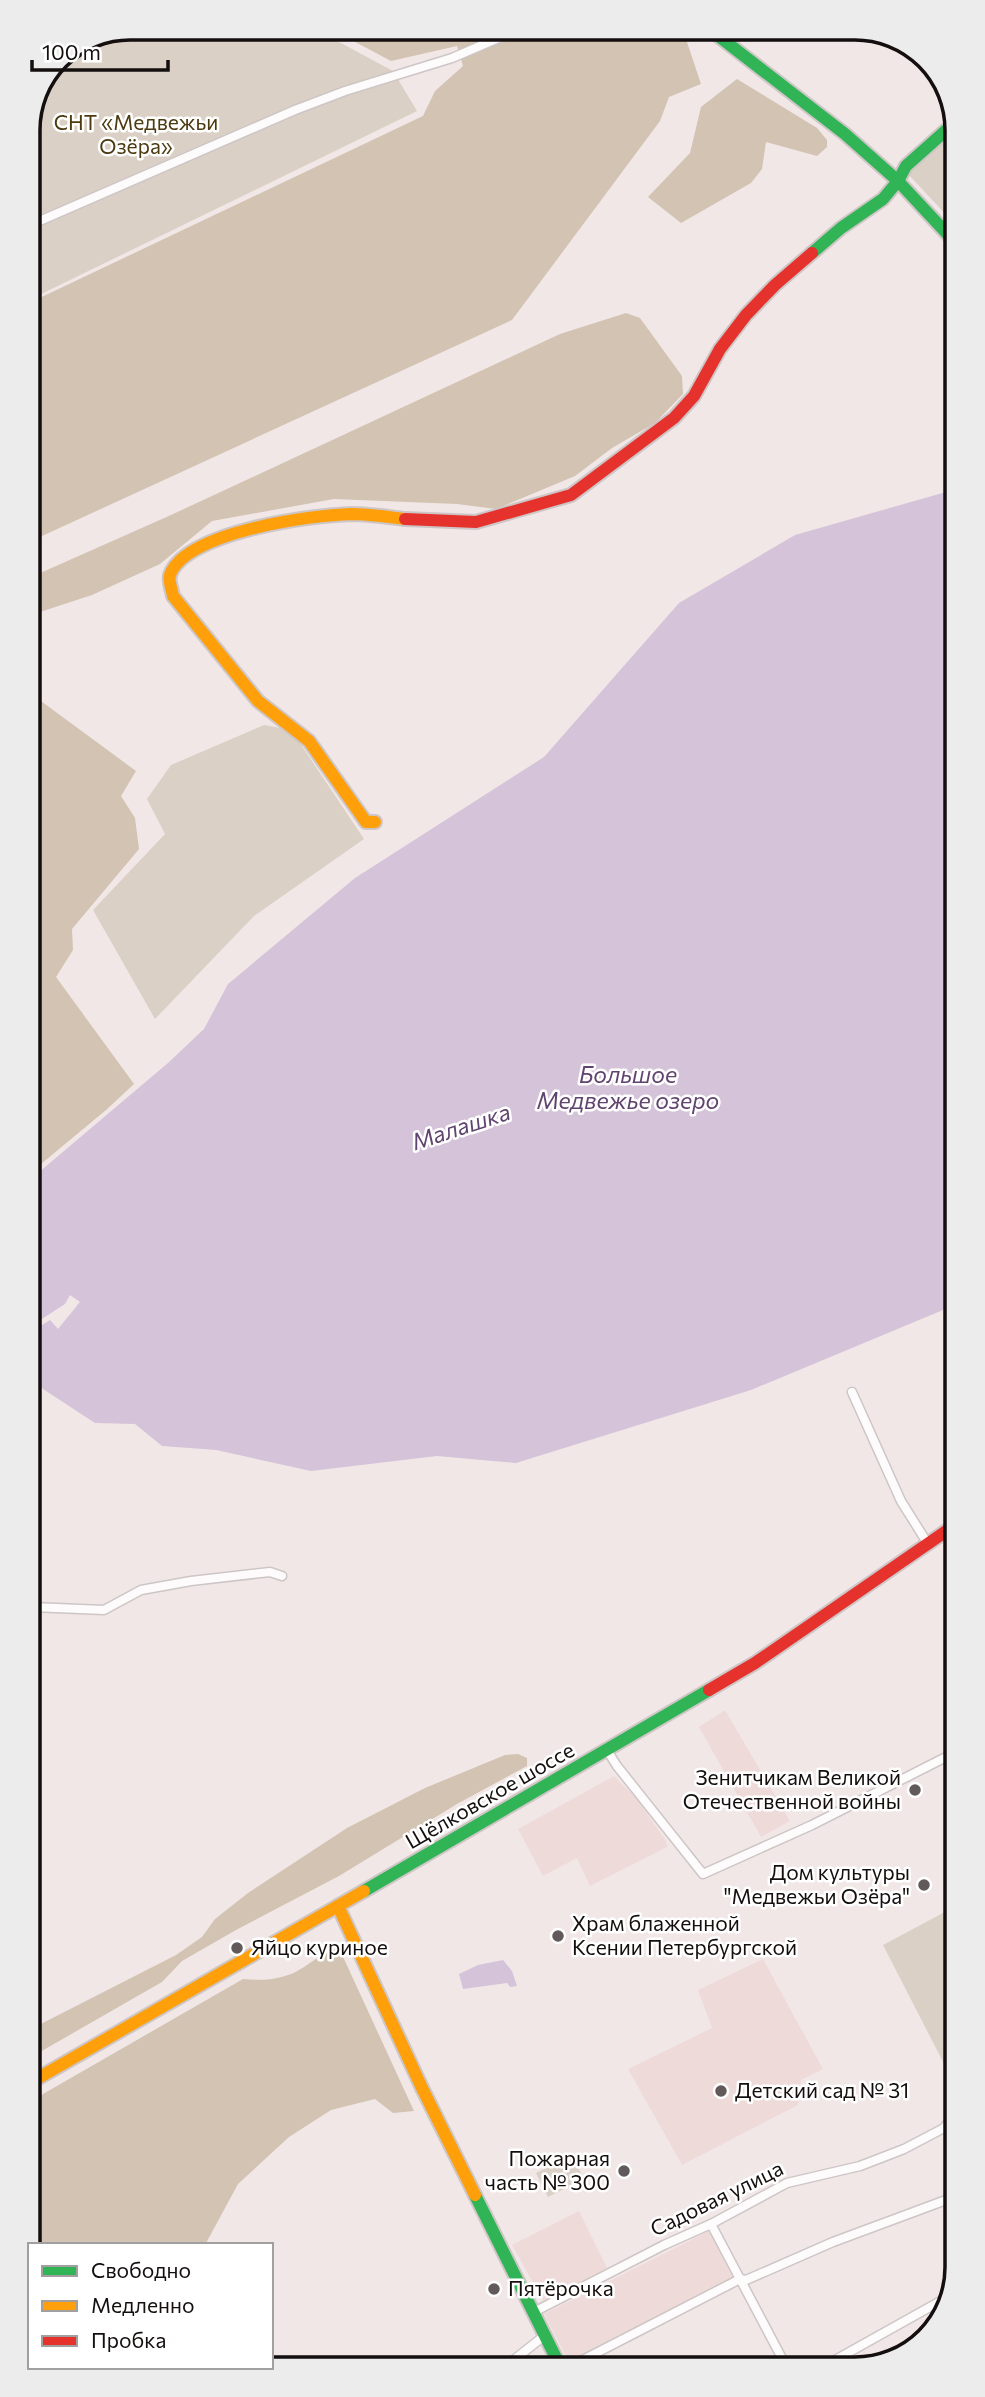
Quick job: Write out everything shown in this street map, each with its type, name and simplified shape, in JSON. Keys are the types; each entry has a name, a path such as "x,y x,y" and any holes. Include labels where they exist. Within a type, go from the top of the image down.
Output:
{"street":[{"path":"40,221 295,110 345,91 452,58 494,40"},
{"path":"724,40 845,134 898,181 945,231"},
{"path":"375,822 366,822 309,741 258,701 173,596 169,578 176,565 191,551 225,536 310,517 354,514 423,521 476,522 571,495 674,418 694,396 720,349 746,315 775,285 841,228 883,199 906,166 945,131"},
{"path":"852,1392 901,1501 928,1544"},
{"name":"Щёлковское шоссе","path":"40,2077 755,1662 945,1532"},
{"path":"40,1607 104,1610 141,1590 270,1572 282,1576"},
{"path":"607,1750 703,1874 812,1825 945,1758"},
{"path":"338,1906 422,2088 555,2357"},
{"name":"Садовая улица","path":"532,2313 787,2183 860,2166 904,2149 945,2126"},
{"path":"589,2357 740,2279 746,2280 833,2242 945,2200"},
{"path":"711,2224 781,2357"},
{"path":"841,2357 936,2304"},
{"path":"517,2357 544,2336"}],"shaded area":[{"path":"352,40 686,40 701,84 669,97 660,121 512,320 40,537 40,298 423,116 435,91 463,66 457,46 391,61"},
{"path":"737,79 817,128 827,140 827,147 817,156 766,142 762,169 751,183 681,223 648,197 690,153 701,107"},
{"path":"626,313 640,318 682,376 683,394 655,423 612,448 575,476 496,509 457,504 334,499 212,521 160,564 92,595 40,612 40,573 560,334"},
{"path":"40,700 136,771 121,796 135,818 139,849 72,929 73,950 56,977 134,1084 40,1165"},
{"path":"725,1710 790,1821 761,1837 699,1727"},
{"path":"518,1754 527,1758 527,1766 457,1804 339,1876 182,1961 162,1982 40,2052 40,2024 176,1955 202,1937 215,1919 248,1893 347,1828 425,1788 505,1755"},
{"path":"614,1776 636,1798 666,1841 667,1847 590,1886 577,1858 543,1876 518,1829"},
{"path":"339,1948 414,2111 393,2113 375,2099 331,2110 289,2137 238,2184 206,2243 40,2243 40,2098 43,2094 243,1979 267,1980 289,1975"},
{"path":"763,1959 823,2069 801,2080 798,2105 682,2165 628,2069 712,2028 698,1990"},
{"path":"579,2211 607,2268 544,2302 512,2245"},
{"path":"709,2231 733,2278 596,2347 597,2351 585,2357 566,2357 544,2314"}],"green space":[{"name":"СНТ «Медвежьи Озёра»","path":"131,40 335,40 393,71 417,111 40,295 40,125 43,107 59,76 85,52 102,45"},
{"path":"945,139 945,214 908,174 927,153"},
{"path":"264,725 286,729 298,740 364,839 254,916 155,1019 93,910 165,834 147,799 171,765"},
{"path":"945,1912 945,2066 883,1945"},
{"path":"572,2155 584,2179 548,2197 536,2173"}],"water":[{"name":"Большое Медвежье озеро","path":"945,492 945,1309 751,1390 516,1463 437,1456 311,1471 216,1450 162,1446 135,1424 95,1423 43,1389 40,1385 40,1171 204,1029 228,984 355,878 544,757 679,603 795,535"},
{"path":"503,1960 512,1971 517,1986 510,1987 507,1983 463,1989 459,1974 478,1965"}],"pier":[{"path":"70,1295 80,1302 58,1329 50,1320 40,1326 40,1320 65,1304"}],"traffic: fast":[{"path":"724,40 845,134 898,181 945,231"},
{"path":"812,253 841,228 883,199 906,166 945,131"},
{"path":"364,1891 709,1690"},
{"path":"475,2195 556,2357"}],"traffic: slow":[{"path":"375,822 366,822 309,741 258,701 173,596 170,575 180,560 199,547 223,537 280,522 358,514 405,519"},
{"path":"40,2077 364,1891"},
{"path":"338,1906 475,2195"}],"traffic: jam":[{"path":"405,519 476,522 571,495 674,418 694,396 720,349 746,315 812,253"},
{"path":"709,1690 755,1663 945,1532"}],"place":[{"name":"Зенитчикам Великой Отечественной войны","path":"915,1790"},
{"name":"Дом культуры \"Медвежьи Озёра\"","path":"924,1885"},
{"name":"Храм блаженной Ксении Петербургской","path":"558,1936"},
{"name":"Яйцо куриное","path":"237,1948"},
{"name":"Детский сад № 31","path":"721,2091"},
{"name":"Пожарная часть № 300","path":"624,2171"},
{"name":"Пятёрочка","path":"494,2289"}],"water label":[{"name":"Малашка","path":"461,1127"}]}
